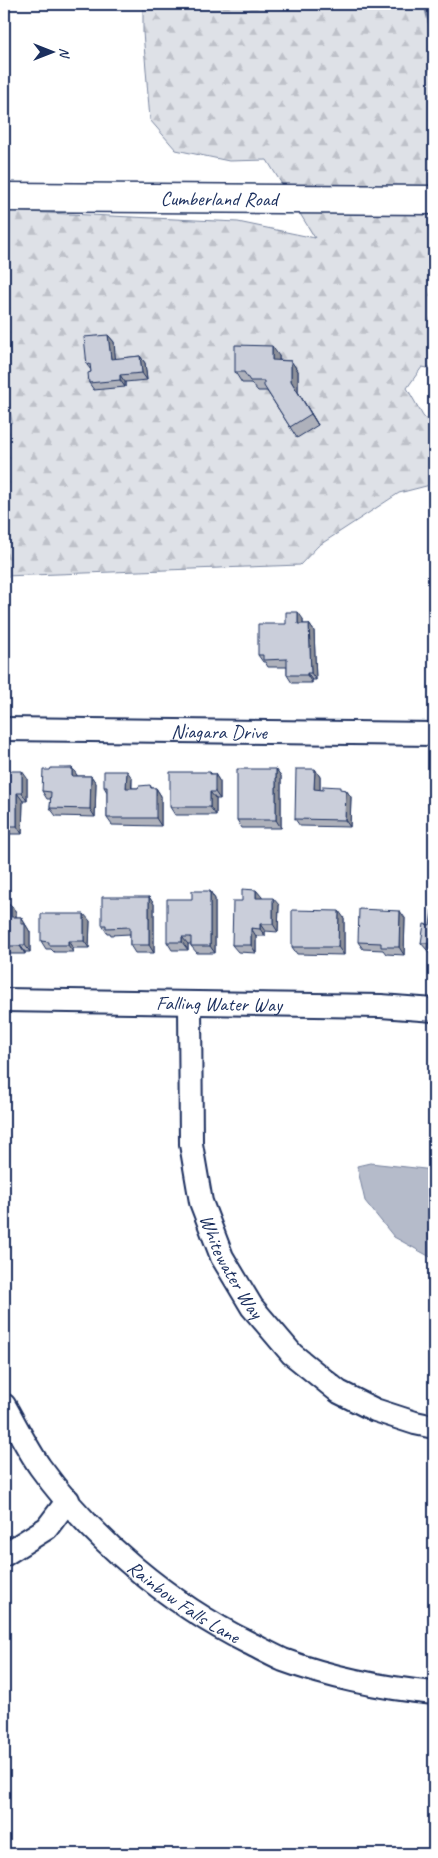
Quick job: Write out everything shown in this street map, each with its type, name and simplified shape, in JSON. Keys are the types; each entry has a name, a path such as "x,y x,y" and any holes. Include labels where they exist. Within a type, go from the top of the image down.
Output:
{"main road":[{"name":"Cumberland Road","path":"4,197 434,200"}],"street":[{"name":"Niagara Drive","path":"4,729 434,734"},
{"name":"Falling Water Way","path":"4,1000 381,1006 434,1010"},
{"name":"Whitewater Way","path":"190,1004 191,1144 201,1202 222,1257 252,1307 292,1354 339,1392 375,1410 434,1427"},
{"name":"Rainbow Falls Lane","path":"4,1405 40,1467 97,1533 158,1586 218,1628 282,1659 334,1676 404,1690 434,1693"},
{"path":"4,1554 47,1528 68,1500"}],"green space":[{"path":"143,4 434,4 434,369 422,367 407,388 423,416 434,428 434,484 399,493 318,546 300,565 4,576 4,430 12,422 6,387 10,357 4,291 4,211 238,222 315,238 267,160 229,161 176,150 150,120 143,32"}],"water":[{"path":"370,1163 434,1170 434,1259 394,1237 365,1201 357,1166"}],"building":[{"path":"108,335 111,359 140,356 142,373 120,375 120,380 89,383 88,373 91,372 90,364 87,365 84,337"},
{"path":"235,345 272,346 272,360 291,361 291,381 311,414 290,427 264,386 264,381 250,381 244,372 235,372"},
{"path":"286,612 298,612 298,624 309,624 311,673 307,673 307,675 287,675 287,659 263,660 263,655 258,655 258,624 286,624"},
{"path":"51,768 72,768 72,776 91,776 90,809 50,808 51,792 42,791 43,770 50,770"},
{"path":"237,769 276,769 276,820 237,820"},
{"path":"296,769 315,769 314,789 323,790 323,786 340,787 340,789 346,790 345,820 295,819"},
{"path":"4,771 22,771 22,793 17,793 17,826 4,826"},
{"path":"104,771 127,771 126,788 150,785 151,788 156,788 156,818 107,818 107,787 104,787"},
{"path":"170,772 210,772 210,774 215,774 215,792 210,792 210,807 170,807"},
{"path":"242,889 256,890 256,898 273,898 273,924 260,924 260,929 251,928 251,945 232,945 233,901 242,901"},
{"path":"192,891 210,891 210,946 191,946 191,937 182,937 182,942 167,942 167,899 192,899"},
{"path":"102,897 149,897 149,945 130,945 130,927 106,928 106,925 102,925"},
{"path":"4,905 11,905 11,917 21,917 21,924 25,924 25,945 4,946"},
{"path":"359,909 400,911 399,947 381,947 381,943 358,942"},
{"path":"292,910 339,911 338,947 292,947"},
{"path":"432,910 434,911 434,950 427,949 428,943 421,943 424,924 430,925"},
{"path":"41,914 84,914 84,941 68,941 68,945 49,945 49,942 41,941"}],"waterway":[{"path":"426,4 434,37"}]}
